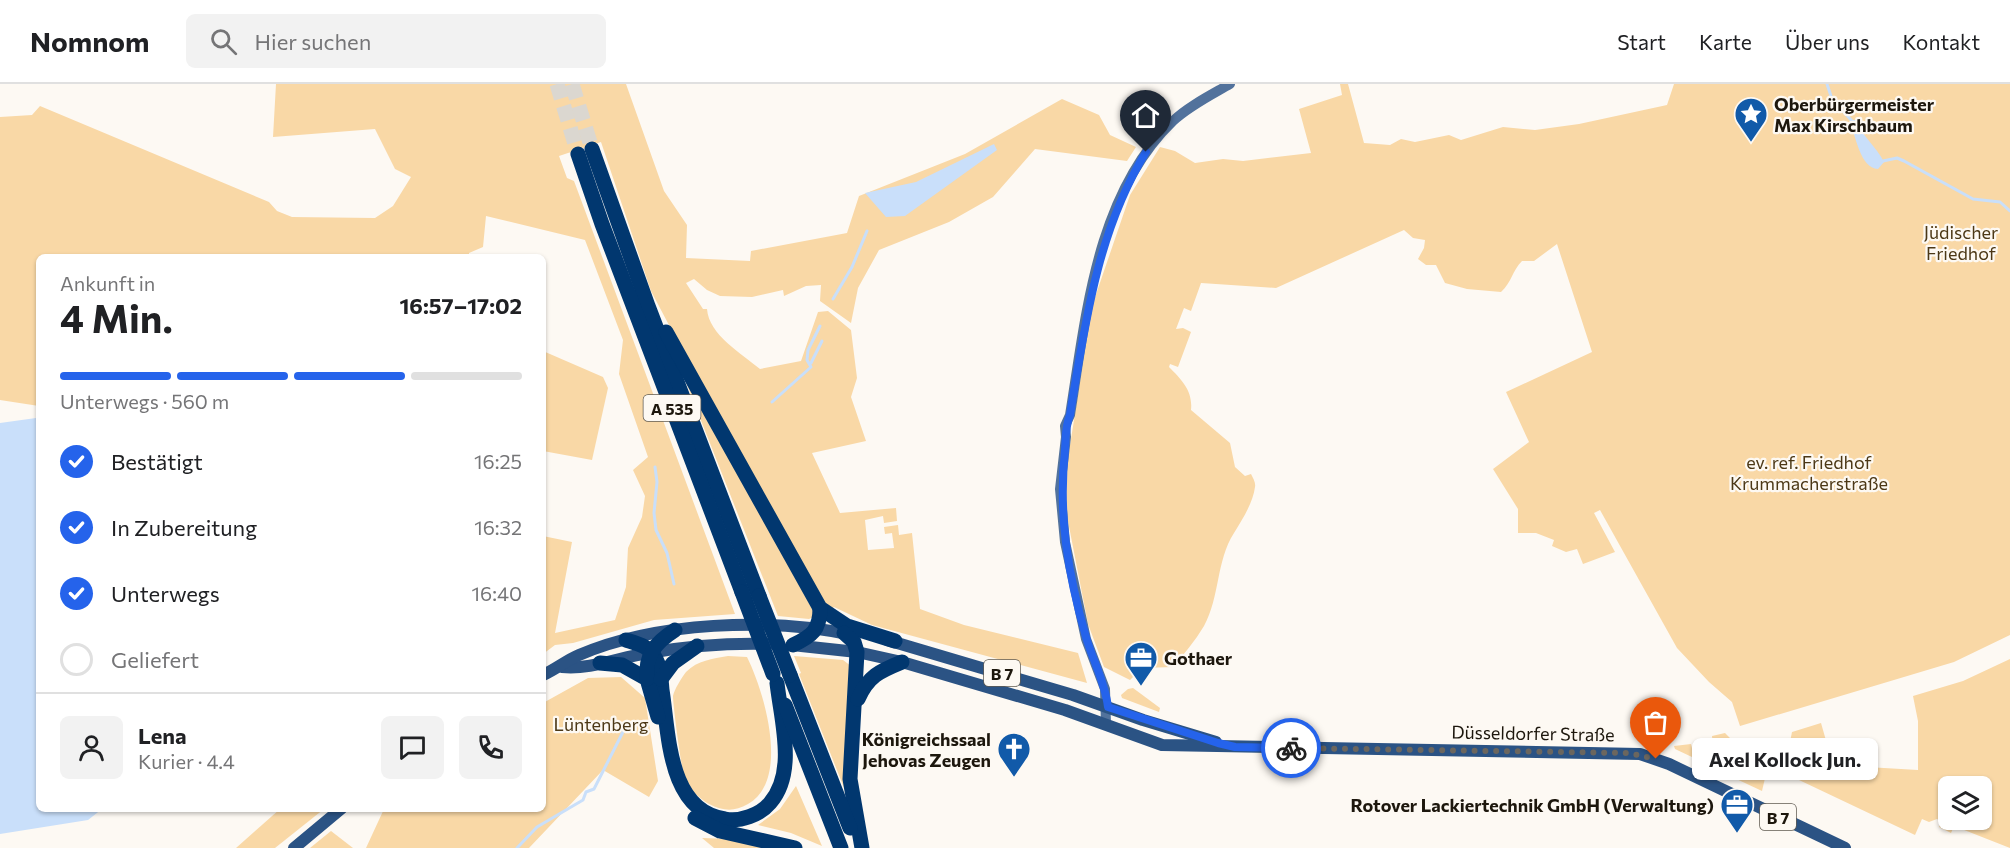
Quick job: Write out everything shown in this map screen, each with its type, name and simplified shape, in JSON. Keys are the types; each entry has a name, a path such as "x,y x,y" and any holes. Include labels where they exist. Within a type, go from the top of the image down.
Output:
{"highway":[{"name":"A 535","path":"841,848 780,677 759,596 648,306 585,152 602,224 742,592 780,677 857,848"},
{"path":"648,306 678,353 820,608 847,626 895,641"},
{"path":"793,645 812,636 817,629 820,608"},
{"path":"675,630 656,642 645,664 654,679 681,787 694,806 708,816 726,820 741,819 755,814 769,805 778,791 784,763 780,677"},
{"path":"844,633 854,642 857,652 850,779 862,848"},
{"path":"627,640 644,645 651,652"},
{"path":"654,679 697,646"},
{"path":"854,710 869,679 876,672 902,662"},
{"path":"600,663 622,665 654,679"},
{"path":"654,679 667,771 674,794 685,811 720,831 795,848"}],"main road":[{"name":"Düsseldorfer Straße","path":"546,674 562,667 577,656 627,640 675,630 754,626 817,629 895,641 1108,707 1192,736 1235,747"},
{"name":"Düsseldorfer Straße","path":"562,667 580,668 651,652 697,646 793,645 857,652 902,662 1065,710 1162,745 1637,754 1670,764 1845,848"},
{"path":"294,848 337,812"}],"street":[{"path":"1106,725 1108,707 1105,689 1086,639 1077,600 1065,542 1060,489 1066,437 1065,426 1070,415 1083,326 1107,235 1136,169 1146,152 1178,117 1230,84"}],"green space":[{"path":"276,84 626,84 664,191 687,225 686,258 750,261 751,251 847,233 859,196 965,154 1062,99 1099,115 1110,135 1136,147 1127,161 1035,149 993,197 949,222 879,250 858,288 851,323 820,301 821,285 806,286 784,296 783,290 752,297 720,296 707,290 694,279 686,283 703,309 707,309 713,327 735,350 760,369 801,361 818,312 828,311 851,330 857,378 851,397 866,441 812,453 840,513 896,508 897,521 884,523 883,516 865,520 868,550 894,548 892,533 885,534 884,527 898,525 899,535 912,533 920,609 964,625 1078,653 1087,683 872,625 834,607 830,611 729,439 651,291 601,142 559,156 567,178 574,181 735,614 654,620 573,643 555,645 546,652 546,537 572,542 555,633 615,620 626,587 628,548 642,517 645,496 633,470 648,457 619,374 623,340 585,240 486,216 483,247 469,254 36,254 36,406 0,400 0,117 32,115 40,106 269,202 277,211 292,217 375,218 393,206 411,177 395,169 375,129 273,137"},
{"path":"1340,84 1348,84 1364,143 1390,145 1401,139 1415,142 1449,135 1461,140 1503,127 1535,130 1579,124 1667,105 1674,84 2010,84 2010,635 1954,662 1740,726 1732,702 1709,682 1677,648 1600,510 1594,513 1615,552 1583,564 1577,549 1566,552 1552,546 1554,540 1536,533 1518,533 1518,509 1493,469 1529,442 1506,392 1592,352 1557,244 1534,261 1522,261 1501,292 1467,289 1445,283 1436,265 1426,265 1418,259 1424,248 1425,240 1413,238 1404,230 1276,288 1201,283 1191,311 1184,308 1176,329 1183,328 1191,332 1178,367 1170,364 1169,367 1188,391 1191,410 1230,443 1235,467 1245,476 1251,474 1255,484 1254,493 1247,511 1228,544 1213,603 1204,626 1173,667 1142,668 1130,680 1104,667 1088,624 1066,511 1065,477 1092,306 1130,195 1160,147 1175,151 1195,163 1223,159 1243,161 1311,153 1299,109 1342,95"},
{"path":"546,352 603,377 608,388 592,460 546,452"},
{"path":"676,357 816,616 809,619 778,616"},
{"path":"728,656 747,657 754,672 766,712 771,756 768,776 761,792 748,804 728,810 706,802 686,783 673,696 680,680 695,665"},
{"path":"794,656 843,660 851,666 846,793 799,674 801,673"},
{"path":"2010,659 2010,848 1964,830 1992,830 1992,776 1938,776 1938,820 1929,822 1922,819 1915,835 1799,780 1802,766 1786,762 1792,732 1821,723 1833,765 1918,770 1918,721 1913,696 1963,681"},
{"name":"Lüntenberg","path":"621,677 645,698 658,781 649,797 603,770 529,848 366,848 383,812 546,812 546,701 588,678"},
{"path":"1133,688 1160,708 1159,712 1122,698 1121,695"},
{"path":"1725,733 1731,739 1711,766 1675,749 1674,746 1691,744 1693,752 1713,747 1712,736"},
{"path":"1767,738 1773,744 1762,791 1730,776 1730,768 1743,749"},
{"path":"796,786 822,846 791,833 758,825 780,809"},
{"path":"277,812 320,812 275,848 236,848"},
{"path":"331,831 353,848 310,848"},
{"path":"702,838 734,839 772,848 714,848"}],"water":[{"path":"1855,120 1884,162 1878,169 1867,163 1863,157 1850,123"},
{"path":"994,144 997,150 905,216 886,217 865,193 916,182"},
{"path":"36,418 36,812 98,812 88,820 0,834 0,423"}],"waterway":[{"path":"1827,84 1832,99 1852,121"},
{"path":"1883,161 1897,158 1973,199 2000,202 2010,211"},
{"path":"833,299 852,267 867,231"},
{"path":"772,402 811,367 807,360 808,350 820,326"},
{"path":"811,363 822,341"},
{"path":"655,467 656,530 667,553 674,584"},
{"path":"517,848 537,827 583,800 586,792 594,789 627,724"}],"tunnel":[{"path":"557,84 578,154"},
{"path":"572,84 592,149"}],"way so far":[{"path":"1291,748 1629,753 1656,759"}],"place":[{"name":"Oberbürgermeister Max Kirschbaum","path":"1751,143"},
{"name":"Gothaer","path":"1141,687"},
{"name":"Axel Kollock Jun.","path":"1656,759"},
{"name":"Königreichssaal Jehovas Zeugen","path":"1014,778"},
{"name":"Rotover Lackiertechnik GmbH (Verwaltung)","path":"1737,834"}],"route":[{"path":"1146,152 1123,194 1107,235 1088,303 1070,415 1065,426 1066,437 1060,489 1065,542 1086,639 1100,674 1108,707 1202,739 1235,747 1291,748"}],"park label":[{"name":"Jüdischer Friedhof","path":"1961,242"},
{"name":"ev. ref. Friedhof Krummacherstraße","path":"1809,472"}]}
